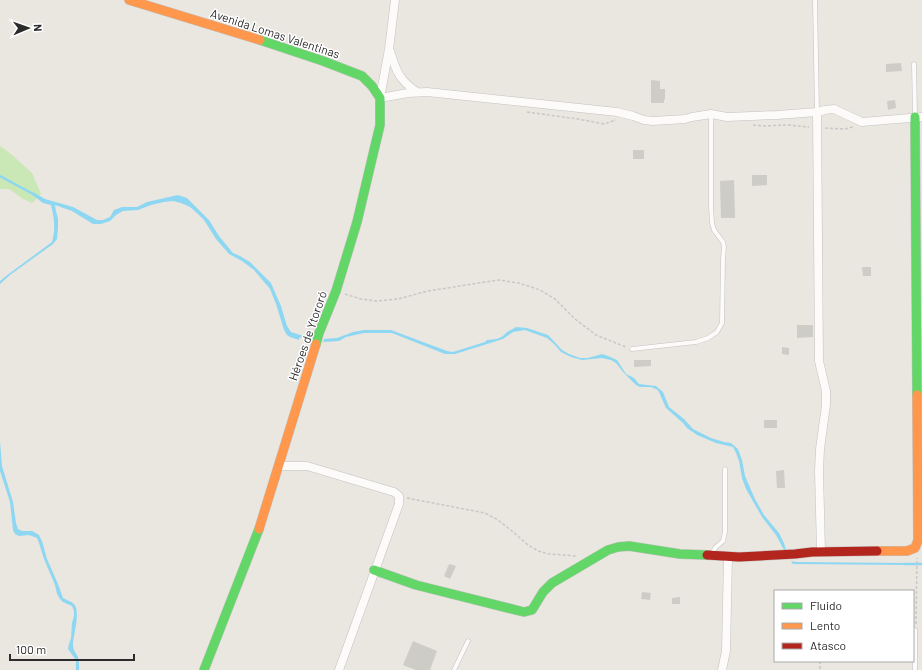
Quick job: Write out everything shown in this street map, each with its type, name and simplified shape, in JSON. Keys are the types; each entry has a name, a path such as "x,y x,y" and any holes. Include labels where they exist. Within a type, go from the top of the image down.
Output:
{"street":[{"name":"Avenida Lomas Valentinas","path":"129,0 271,42 362,76 372,86 380,98"},
{"name":"Héroes de Ytororó","path":"204,670 256,537 314,348 336,291 357,222 380,125 380,98 389,48 395,0"},
{"path":"389,48 399,75 417,92"},
{"path":"374,570 416,585 524,612 532,610 543,592 552,583 608,550 618,547 629,546 680,554 728,557 795,554 821,551 907,550 915,548 918,540 918,117 862,122 834,109 817,112 727,117 711,114 685,119 649,120 617,112 427,92 417,92 380,98"},
{"path":"817,112 819,361 826,391 819,471 821,551"},
{"path":"279,466 307,466 394,492 400,496 399,504 339,670"},
{"path":"722,670 726,651 728,557"}],"lane":[{"path":"815,0 817,112"},
{"path":"914,64 918,117"},
{"path":"632,349 696,342 708,338 717,332 722,323 724,246 723,242 714,230 712,223 711,114"},
{"path":"711,556 715,548 723,541 725,532 725,469"},
{"path":"915,630 915,670"},
{"path":"454,670 468,641"}],"path":[{"path":"752,124 763,126 789,125 844,129 862,122"},
{"path":"336,291 376,301 398,299 428,291 498,280 519,283 540,290 555,298 575,319 596,335 632,349"},
{"path":"400,496 485,513 498,520 528,546 538,551 549,554 580,556"},
{"path":"915,630 917,556"}],"green space":[{"path":"0,146 32,173 41,194 32,203 23,199 9,189 0,189"}],"water":[{"path":"33,192 45,199 73,207 97,220 103,220 110,217 114,210 122,207 137,207 147,202 178,195 187,198 209,220 219,236 233,253 250,262 271,283 281,306 287,326 291,332 300,335 299,340 287,335 270,289 254,270 229,254 216,239 204,220 190,207 173,201 151,205 138,210 123,211 110,221 101,224 93,224 72,211 55,205 58,219 57,239 53,244 0,284 0,281 6,276 52,242 54,223 51,205 43,203 31,194"},
{"path":"516,327 527,328 548,335 562,350 580,358 588,358 602,354 617,360 626,374 634,378 639,384 656,386 663,392 669,407 684,419 693,429 711,438 731,443 738,449 745,476 755,499 764,515 779,533 786,550 784,550 776,535 762,517 746,489 742,478 739,461 733,447 716,443 697,435 687,428 666,408 658,390 651,387 640,387 636,385 624,373 616,363 611,360 602,358 582,360 571,357 561,352 547,338 525,330 513,332 503,339 455,354 445,354 392,333 364,333 346,337 339,341 323,342 324,339 337,338 353,332 364,330 391,330 453,352 485,342 487,340 497,339"},
{"path":"0,441 2,466 13,502 18,529 22,531 32,531 39,535 63,598 73,603 76,608 77,618 73,645 78,657 79,670 76,670 76,661 68,649 74,616 72,606 63,602 57,594 37,538 29,535 19,536 15,534 13,530 10,502 0,471"},
{"path":"791,561 906,563 906,565 793,564"}],"building":[{"path":"901,63 902,71 886,72 886,64"},
{"path":"651,80 660,81 660,89 665,89 664,103 651,103"},
{"path":"895,100 896,108 888,110 887,101"},
{"path":"633,150 644,150 644,159 633,159"},
{"path":"752,175 767,175 767,185 752,186"},
{"path":"734,180 735,218 721,218 720,181"},
{"path":"862,267 871,267 871,276 863,276"},
{"path":"797,325 813,325 813,337 797,338"},
{"path":"782,347 789,348 789,355 782,354"},
{"path":"634,360 651,360 651,366 634,367"},
{"path":"764,420 777,420 777,428 764,428"},
{"path":"784,470 785,488 777,488 776,471"},
{"path":"449,564 456,566 450,579 444,576"},
{"path":"642,592 651,593 650,600 641,599"},
{"path":"680,597 680,604 672,604 672,598"},
{"path":"413,641 437,651 430,670 416,670 403,665"}],"waterway":[{"path":"0,176 35,195"},
{"path":"298,336 313,338"},
{"path":"905,564 922,564"}],"traffic: fast":[{"path":"260,40 362,76 372,86 380,98 380,125 357,222 336,291 316,344"},
{"path":"915,117 917,395"},
{"path":"204,670 259,529"},
{"path":"374,570 416,585 524,612 532,610 543,592 552,583 608,550 629,546 680,554 707,555"}],"traffic: slow":[{"path":"129,0 260,40"},
{"path":"259,529 316,344"},
{"path":"877,551 907,551 915,548 918,540 917,395"}],"traffic: jam":[{"path":"707,555 739,557 812,552 877,551"}]}
